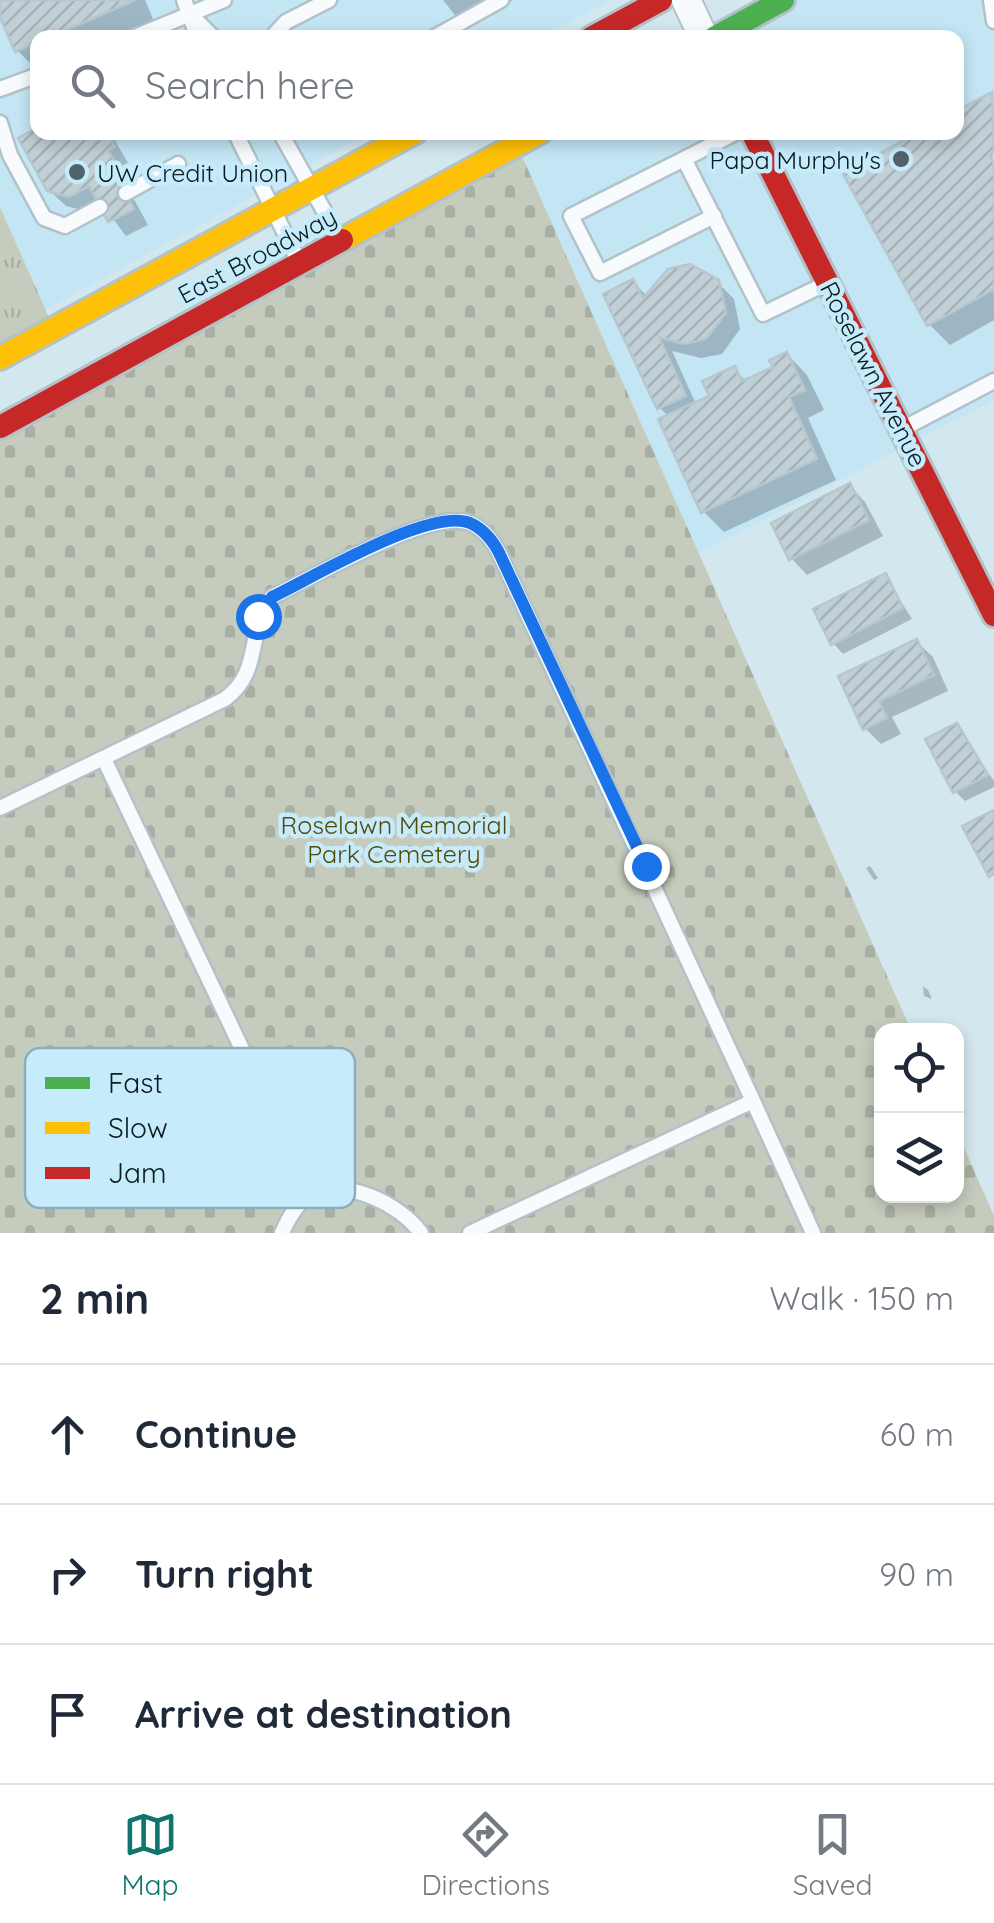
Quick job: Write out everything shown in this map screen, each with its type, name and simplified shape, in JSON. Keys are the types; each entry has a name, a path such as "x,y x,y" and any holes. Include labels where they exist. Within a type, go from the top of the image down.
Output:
{"street":[{"path":"606,30 661,0"},
{"path":"686,0 700,30"},
{"path":"729,30 783,0"},
{"name":"East Broadway","path":"0,358 400,140"},
{"name":"East Broadway","path":"0,426 525,140"},
{"name":"Roselawn Avenue","path":"756,140 994,615"}],"lane":[{"path":"146,30 187,7 224,0"},
{"path":"278,30 286,22 329,0"},
{"path":"448,30 502,0"},
{"path":"991,0 994,20"},
{"path":"187,7 207,30"},
{"path":"0,89 30,77"},
{"path":"0,123 10,155 44,218 65,226 100,207"},
{"path":"239,140 270,210 300,263"},
{"path":"285,140 340,242"},
{"path":"714,216 600,273 571,216 721,140"},
{"path":"684,159 763,314 828,283"},
{"path":"126,194 178,164"},
{"path":"902,429 994,381"},
{"path":"0,808 242,687 250,668 258,616 272,597 432,524 468,522 496,546 812,1233"},
{"path":"104,759 242,1048"},
{"path":"470,1233 753,1101"},
{"path":"355,1194 365,1194 401,1214 422,1233"},
{"path":"282,1233 296,1208"}],"shaded area":[{"path":"0,0 610,0 555,30 30,30 30,140 356,140 45,310 0,207"},
{"path":"783,0 994,0 994,400 698,554 517,145 526,140 964,140 964,30 727,30"}],"green space":[{"name":"Roselawn Memorial Park Cemetery","path":"517,145 908,1023 874,1023 874,1203 964,1203 964,1148 994,1216 994,1233 0,1233 0,427"},
{"path":"0,207 54,329 0,358"}],"building":[{"path":"0,0 135,0 66,30 30,30 30,45 15,52 0,17"},
{"path":"992,92 994,152 989,154 994,164 994,289 927,326 843,174 904,140 964,140 964,107"},
{"name":"UW Credit Union","path":"30,132 30,140 111,140 115,147 108,150 120,171 115,174 134,209 108,222 89,186 69,197 47,191 18,138"},
{"path":"690,264 719,280 726,313 706,339 684,344 659,337 686,396 657,409 603,294 633,279 643,298 668,269"},
{"path":"787,352 805,390 789,397 817,459 701,513 658,419 709,396 702,381 735,366 742,381 773,367 769,360"},
{"path":"850,483 869,520 789,560 771,523"},
{"path":"886,573 903,608 831,645 813,609"},
{"path":"917,639 934,675 879,701 887,718 863,730 838,676"},
{"path":"957,723 988,775 953,793 925,739"},
{"path":"994,810 994,874 989,877 962,826"}],"traffic: fast":[{"path":"729,30 783,0"}],"traffic: slow":[{"path":"0,358 400,140"},
{"path":"342,240 525,140"}],"traffic: jam":[{"path":"606,30 661,0"},
{"path":"756,140 994,615"},
{"path":"0,427 342,240"}],"place":[{"name":"Papa Murphy's","path":"901,159"},
{"name":"UW Credit Union","path":"77,172"}],"route":[{"path":"258,616 272,597 432,524 449,520 468,522 482,530 496,546 646,866"}]}
